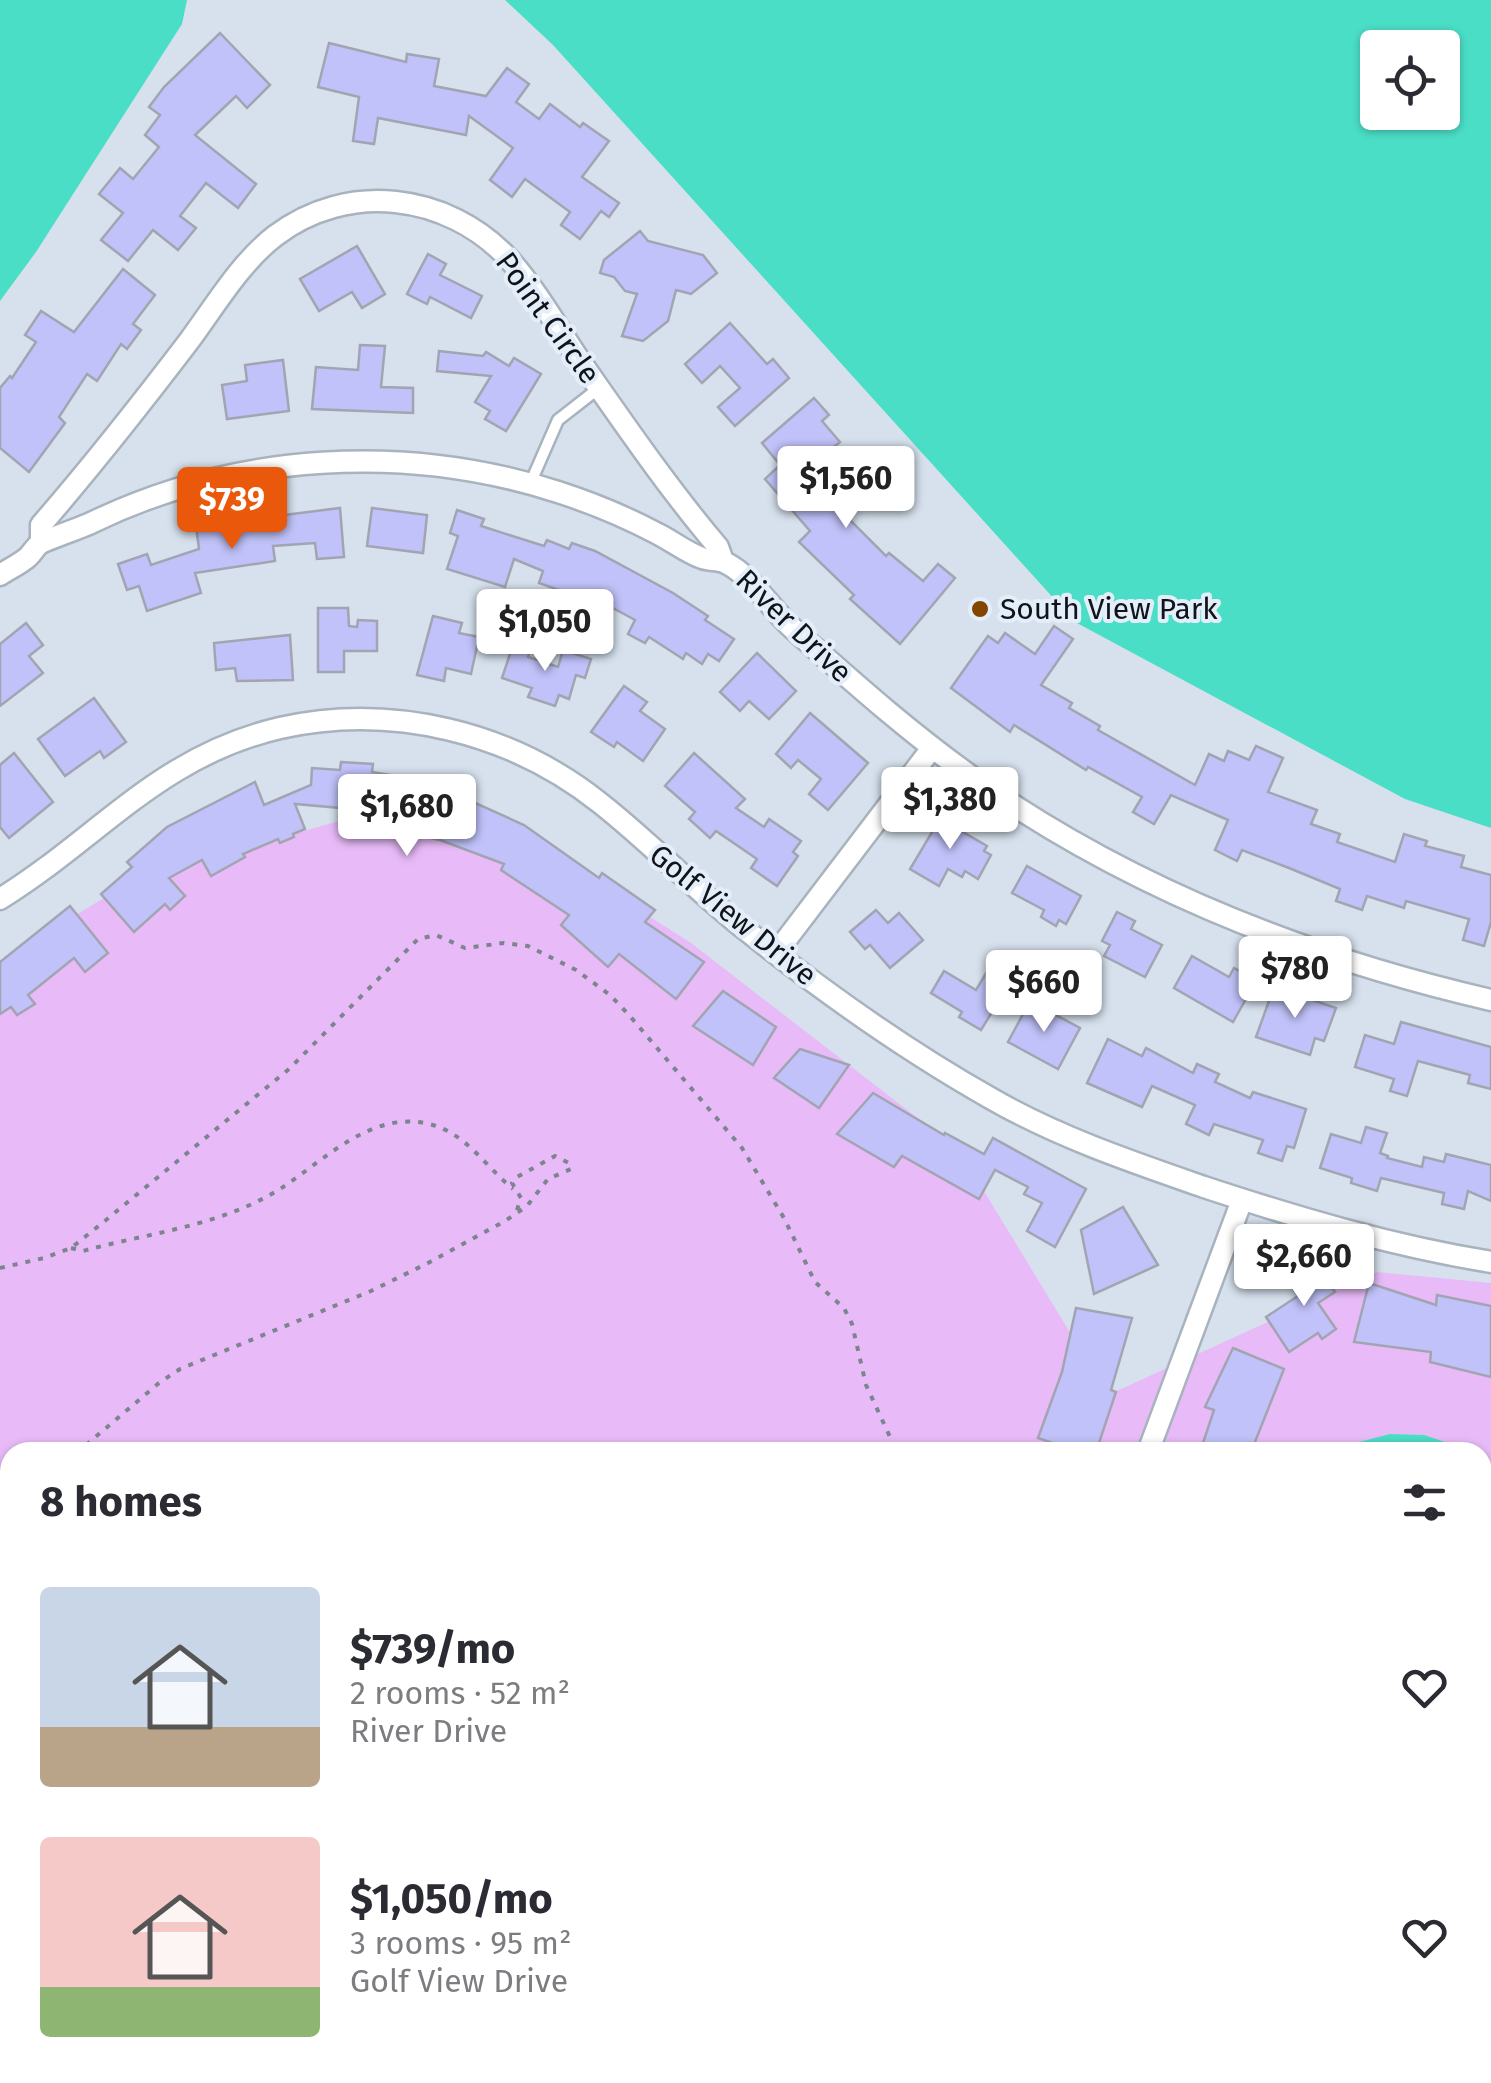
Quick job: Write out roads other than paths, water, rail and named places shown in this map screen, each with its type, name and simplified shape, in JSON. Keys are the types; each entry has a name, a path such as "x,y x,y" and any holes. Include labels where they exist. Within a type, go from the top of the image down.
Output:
{"street":[{"name":"Point Circle","path":"41,542 41,524 130,418 254,256 296,222 334,206 361,201 415,204 442,211 469,225 510,260 645,455 718,547 723,561"},
{"name":"River Drive","path":"0,576 29,556 41,542 161,494 212,480 303,464 395,462 448,467 530,484 607,510 701,558 723,561 744,576 776,613 869,697 932,748 1059,833 1198,905 1343,962 1491,1000"},
{"name":"Golf View Drive","path":"0,899 65,854 139,793 205,754 248,737 328,721 419,723 493,742 562,775 776,953 882,1033 996,1102 1116,1157 1242,1200 1385,1240 1491,1262"},
{"path":"776,953 932,748"},
{"path":"1152,1442 1242,1200"}],"lane":[{"path":"530,484 558,420 599,388"}],"place":[{"name":"South View Park","path":"980,609"}]}
